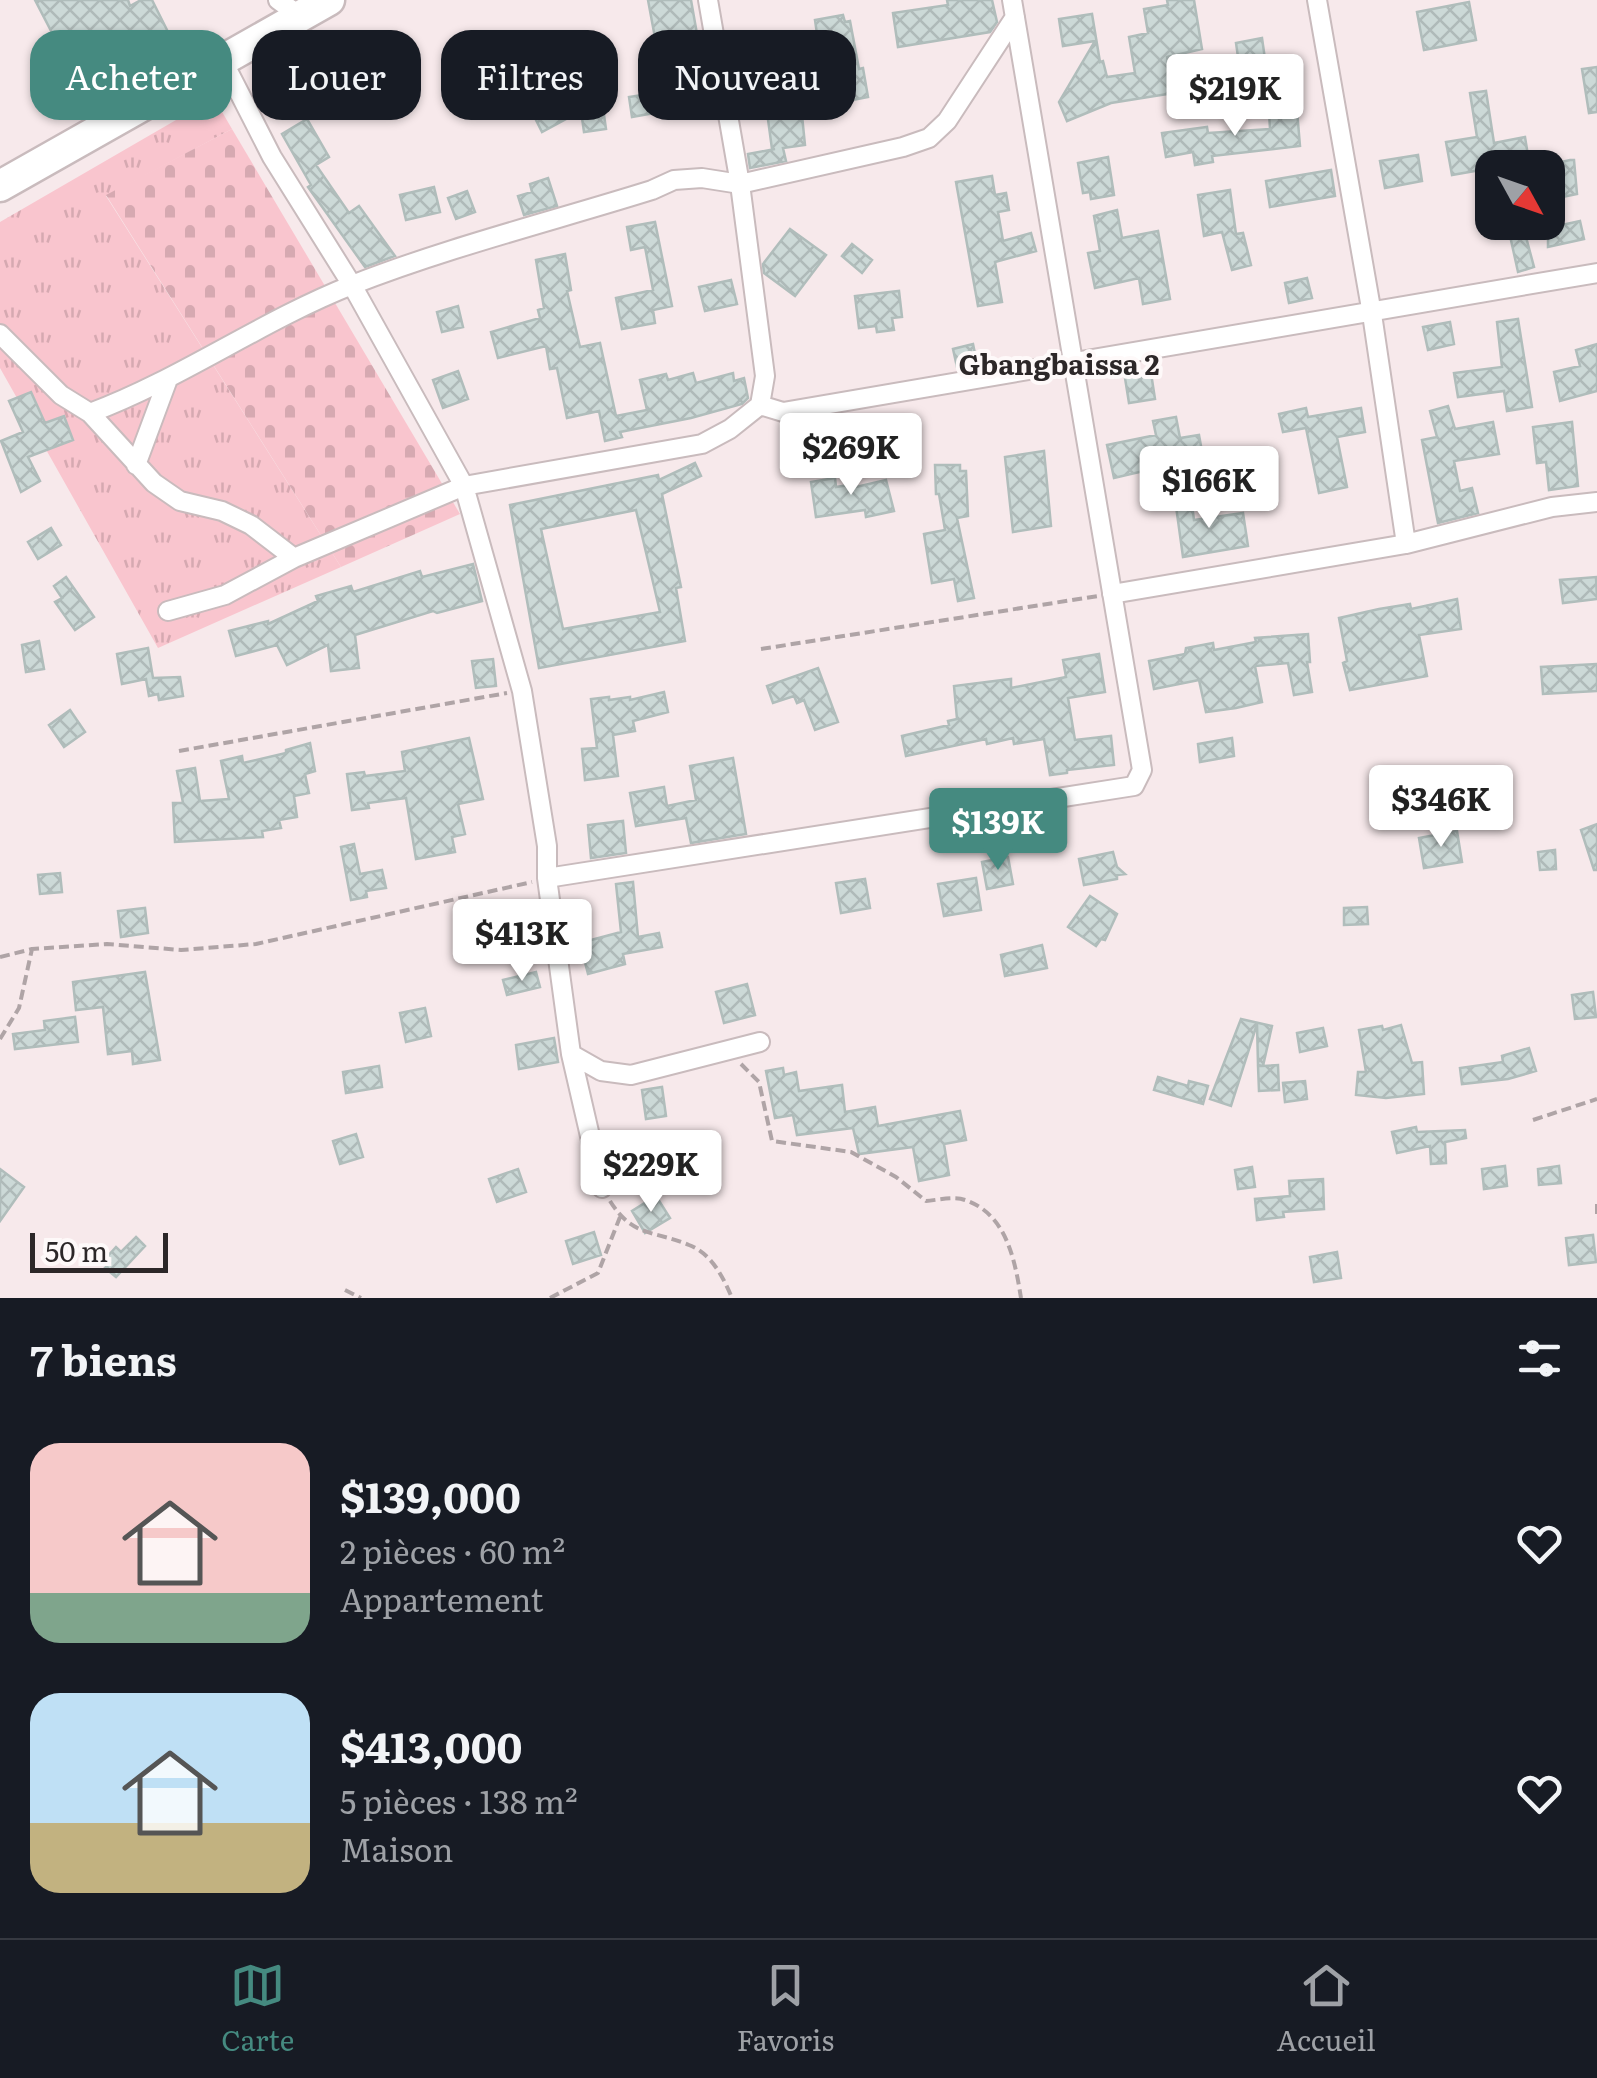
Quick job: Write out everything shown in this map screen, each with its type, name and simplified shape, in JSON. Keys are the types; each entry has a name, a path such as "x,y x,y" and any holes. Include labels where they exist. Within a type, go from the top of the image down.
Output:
{"highway":[{"path":"232,54 289,8 329,0"},
{"path":"0,186 118,120"}],"street":[{"path":"168,611 225,595 294,558 464,486 702,444 730,429 760,405 765,376 740,184 708,0"},
{"path":"1317,0 1372,314 1406,544"},
{"path":"90,413 352,285 674,180 702,178 740,184 903,148 929,138 948,121 1013,9"},
{"path":"547,878 1134,786 1142,770 1013,9"},
{"path":"232,78 272,156 352,285 464,486 522,691 547,846 547,878 571,1054 602,1188"},
{"path":"760,405 783,412 1597,273"},
{"path":"3,345 61,396 90,413 136,465 180,501 222,511 251,525 294,558"},
{"path":"136,465 168,378"},
{"path":"1112,594 1406,544 1552,507 1597,502"},
{"path":"571,1054 600,1071 631,1074 760,1042"}],"path":[{"path":"761,648 1112,594"},
{"path":"179,751 522,691"},
{"path":"0,958 32,949 107,944 181,950 256,944 547,878"},
{"path":"0,1039 19,1008 32,949"},
{"path":"726,1050 759,1082 772,1141 852,1152 896,1177 926,1201 962,1198 984,1210 1011,1244 1021,1298"},
{"path":"1533,1120 1597,1099"},
{"path":"602,1188 620,1217 642,1233 692,1246 720,1271 732,1298"},
{"path":"1597,1204 1597,1216"},
{"path":"550,1298 598,1272 620,1217"},
{"path":"345,1290 360,1298"}],"green space":[{"path":"176,120 227,120 232,129 106,196 341,567 158,648 0,368 0,222"},
{"path":"232,129 460,514 341,567 106,195"}],"building":[{"path":"35,0 128,0 130,6 152,0 167,30 51,30"},
{"path":"648,0 691,0 696,30 654,30"},
{"path":"947,0 992,0 997,22 990,32 898,47 893,13 948,5"},
{"path":"1167,0 1194,0 1202,49 1167,57 1174,93 1111,103 1067,121 1059,102 1095,41 1063,46 1059,19 1092,14 1100,62 1103,61 1107,77 1135,73 1129,37 1148,33 1144,9 1168,5"},
{"path":"1469,2 1476,40 1424,50 1417,12"},
{"path":"843,15 845,22 850,21 852,30 816,30 815,20"},
{"path":"1262,38 1265,59 1239,64 1236,43"},
{"path":"856,53 859,69 863,68 868,97 856,99"},
{"path":"1597,67 1597,112 1589,113 1582,69"},
{"path":"1486,91 1494,143 1525,137 1527,150 1475,150 1475,171 1452,175 1446,142 1477,137 1470,93"},
{"path":"638,96 638,116 632,117 629,97"},
{"path":"1297,110 1300,146 1212,156 1213,162 1195,165 1193,152 1166,157 1162,133 1207,127 1208,133 1270,129 1269,112"},
{"path":"308,120 329,157 316,165 349,213 359,206 395,256 365,267 308,187 311,185 282,134"},
{"path":"536,120 564,120 542,132"},
{"path":"582,120 605,120 606,129 584,132"},
{"path":"768,120 802,120 805,145 783,148 786,161 750,168 748,154 772,149"},
{"path":"1418,155 1422,181 1385,188 1380,161"},
{"path":"1108,157 1114,195 1091,199 1090,192 1083,193 1078,163"},
{"path":"1574,160 1577,194 1565,196 1565,161"},
{"path":"1331,170 1335,196 1270,207 1266,181"},
{"path":"992,176 995,195 1006,193 1009,210 998,212 1003,241 1031,233 1036,251 995,262 1002,302 978,306 956,182"},
{"path":"548,178 557,206 524,215 518,196 532,192 530,184"},
{"path":"434,187 440,212 406,220 400,195"},
{"path":"1230,190 1236,234 1243,233 1251,265 1232,270 1222,232 1204,236 1198,195"},
{"path":"467,191 475,212 456,219 448,198"},
{"path":"1117,210 1122,238 1158,231 1170,299 1143,304 1139,278 1095,288 1088,253 1100,251 1094,216"},
{"path":"1580,221 1584,239 1548,247 1548,240 1565,240 1565,224"},
{"path":"655,222 672,306 653,310 655,323 622,329 616,298 653,290 645,247 631,250 627,227"},
{"path":"790,229 826,255 795,296 764,273 763,264"},
{"path":"1511,240 1527,240 1534,267 1518,272"},
{"path":"852,244 872,260 862,273 842,256"},
{"path":"565,254 571,290 567,291 580,347 600,343 616,416 647,410 640,380 666,374 668,380 693,373 696,383 733,373 734,381 744,378 748,398 742,404 691,418 620,432 622,437 605,441 599,411 567,418 557,368 550,369 546,346 498,358 491,332 540,318 538,310 544,308 536,260"},
{"path":"1307,278 1312,298 1289,303 1285,283"},
{"path":"731,280 737,304 705,311 699,287"},
{"path":"899,291 902,317 892,318 894,330 859,328 855,296"},
{"path":"458,306 463,327 442,332 437,312"},
{"path":"1518,319 1532,407 1507,411 1504,391 1458,397 1454,373 1502,367 1497,322"},
{"path":"1450,322 1454,344 1428,350 1423,327"},
{"path":"973,344 977,363 957,367 953,349"},
{"path":"1597,344 1597,391 1560,401 1554,372 1580,366 1576,350"},
{"path":"458,371 468,399 443,408 433,380"},
{"path":"1151,373 1155,399 1129,403 1125,378"},
{"path":"31,392 45,423 64,416 73,440 28,457 40,481 21,492 1,441 23,432 9,401"},
{"path":"1448,406 1455,429 1493,422 1499,454 1454,461 1460,491 1472,488 1478,513 1438,523 1422,440 1437,437 1430,411"},
{"path":"1306,408 1308,417 1361,408 1365,432 1337,437 1347,487 1319,493 1306,428 1283,432 1279,414"},
{"path":"1176,417 1180,438 1199,435 1203,457 1114,478 1107,445 1156,435 1153,421"},
{"path":"1572,422 1578,486 1549,490 1546,462 1537,463 1533,427"},
{"path":"1044,451 1051,526 1013,532 1005,457"},
{"path":"1266,455 1269,477 1241,481 1238,458"},
{"path":"695,463 701,476 662,494 681,587 676,588 685,641 539,668 510,505 658,475 659,480","holes":["636,510 660,612 563,629 541,529"]},
{"path":"935,465 960,465 960,471 966,471 968,516 957,518 974,598 958,601 954,579 932,583 924,534 945,530 936,494"},
{"path":"835,478 836,487 886,480 894,511 866,517 865,510 816,517 811,482"},
{"path":"1191,497 1194,520 1243,513 1248,546 1183,557 1175,499"},
{"path":"51,528 61,545 38,559 28,542"},
{"path":"473,564 482,601 433,611 355,635 359,668 331,671 328,645 287,665 277,645 236,656 229,631 268,624 318,601 316,596 351,586 353,592 420,571 422,577"},
{"path":"66,577 94,617 75,630 55,602 62,598 54,586"},
{"path":"1596,577 1597,599 1563,603 1560,580"},
{"path":"1457,599 1461,629 1419,635 1427,676 1350,690 1339,618"},
{"path":"1308,634 1312,692 1294,695 1288,663 1255,666 1262,702 1236,708 1206,712 1199,680 1154,689 1149,661 1185,654 1186,648 1213,643 1214,650 1256,642 1255,638"},
{"path":"39,641 44,669 26,672 22,645"},
{"path":"148,648 153,678 180,677 183,696 159,700 158,694 149,696 146,679 122,684 117,654"},
{"path":"1099,654 1105,692 1068,698 1075,740 1111,736 1114,765 1050,775 1044,739 1014,744 1013,738 987,744 986,739 906,756 902,736 949,725 948,721 957,719 954,686 1011,679 1011,688 1066,677 1063,660"},
{"path":"493,659 496,686 476,688 472,661"},
{"path":"1597,664 1597,691 1543,694 1541,667"},
{"path":"818,668 838,722 815,730 804,700 797,703 794,696 773,703 767,686"},
{"path":"664,692 668,712 633,721 635,731 613,735 618,776 585,780 582,749 597,748 591,699 630,700"},
{"path":"70,710 85,732 64,747 49,725"},
{"path":"469,738 483,799 458,804 465,834 452,837 455,852 416,859 406,798 368,803 369,808 352,810 347,774 405,771 402,752"},
{"path":"1232,738 1234,756 1200,762 1198,744"},
{"path":"310,743 315,771 305,774 309,793 294,796 297,817 279,820 281,828 262,831 263,837 175,842 173,803 183,803 177,771 195,768 200,801 229,799 221,761 242,756 243,763"},
{"path":"733,758 746,834 691,843 686,818 636,826 630,793 664,787 667,806 696,800 690,766"},
{"path":"623,821 626,853 591,858 588,825"},
{"path":"1597,824 1597,870 1594,870 1581,830"},
{"path":"1457,831 1462,862 1424,868 1419,838"},
{"path":"354,844 360,874 382,870 386,888 366,891 367,897 351,900 341,847"},
{"path":"1555,850 1556,869 1540,870 1538,852"},
{"path":"1113,852 1117,867 1125,874 1084,885 1079,859"},
{"path":"1008,857 1013,884 987,889 982,862"},
{"path":"60,873 62,892 40,894 38,875"},
{"path":"976,878 981,910 944,916 938,884"},
{"path":"865,879 870,908 841,913 836,883"},
{"path":"633,882 638,937 659,933 662,947 623,954 625,964 588,974 580,943 621,932 616,884"},
{"path":"1090,896 1117,914 1105,940 1101,939 1096,946 1068,927"},
{"path":"1367,907 1368,924 1344,925 1344,908"},
{"path":"145,908 148,933 121,937 118,911"},
{"path":"1042,945 1047,968 1005,976 1001,955"},
{"path":"145,972 160,1060 133,1064 132,1051 108,1054 103,1007 76,1010 73,982"},
{"path":"536,972 540,987 507,995 503,980"},
{"path":"747,984 755,1015 724,1023 716,992"},
{"path":"1593,992 1596,1017 1575,1019 1572,995"},
{"path":"425,1008 431,1036 406,1042 400,1013"},
{"path":"75,1017 78,1042 15,1049 13,1034 45,1030 44,1021"},
{"path":"1241,1019 1272,1026 1263,1066 1258,1065 1257,1024 1231,1106 1210,1099"},
{"path":"1401,1025 1412,1063 1422,1062 1424,1094 1386,1098 1356,1095 1358,1072 1366,1072 1359,1030"},
{"path":"1323,1028 1327,1046 1300,1052 1297,1033"},
{"path":"554,1038 558,1062 519,1069 516,1045"},
{"path":"1529,1048 1536,1071 1508,1079 1462,1084 1460,1068 1503,1062 1502,1056"},
{"path":"1278,1065 1279,1090 1259,1091 1258,1066"},
{"path":"379,1066 382,1087 346,1093 343,1072"},
{"path":"783,1068 784,1075 796,1072 799,1091 842,1085 845,1112 875,1107 878,1126 960,1111 966,1140 944,1144 949,1175 919,1181 913,1147 859,1154 853,1128 797,1135 793,1115 775,1118 766,1071"},
{"path":"1158,1077 1188,1086 1189,1081 1208,1086 1203,1104 1154,1090"},
{"path":"1305,1081 1307,1099 1285,1102 1283,1083"},
{"path":"662,1087 666,1116 646,1119 642,1090"},
{"path":"1416,1127 1417,1132 1465,1130 1466,1138 1445,1142 1446,1163 1431,1164 1430,1146 1397,1153 1392,1132"},
{"path":"356,1134 363,1157 340,1164 333,1141"},
{"path":"1505,1166 1507,1186 1484,1189 1482,1169"},
{"path":"1559,1166 1561,1183 1539,1185 1538,1169"},
{"path":"1252,1167 1255,1187 1238,1189 1235,1170"},
{"path":"0,1169 24,1187 0,1221"},
{"path":"518,1169 526,1192 497,1202 489,1179"},
{"path":"1323,1179 1324,1209 1283,1212 1284,1217 1257,1220 1255,1199 1290,1196 1289,1181"},
{"path":"656,1196 670,1218 645,1233 632,1211"},
{"path":"594,1232 601,1255 573,1264 566,1241"},
{"path":"1593,1235 1596,1262 1569,1265 1566,1238"},
{"path":"136,1237 145,1246 116,1277 105,1268 110,1263 106,1258 116,1247 121,1252"},
{"path":"1337,1252 1341,1278 1314,1282 1310,1257"}],"district":[{"name":"Gbangbaissa 2","path":"1059,363"}]}
